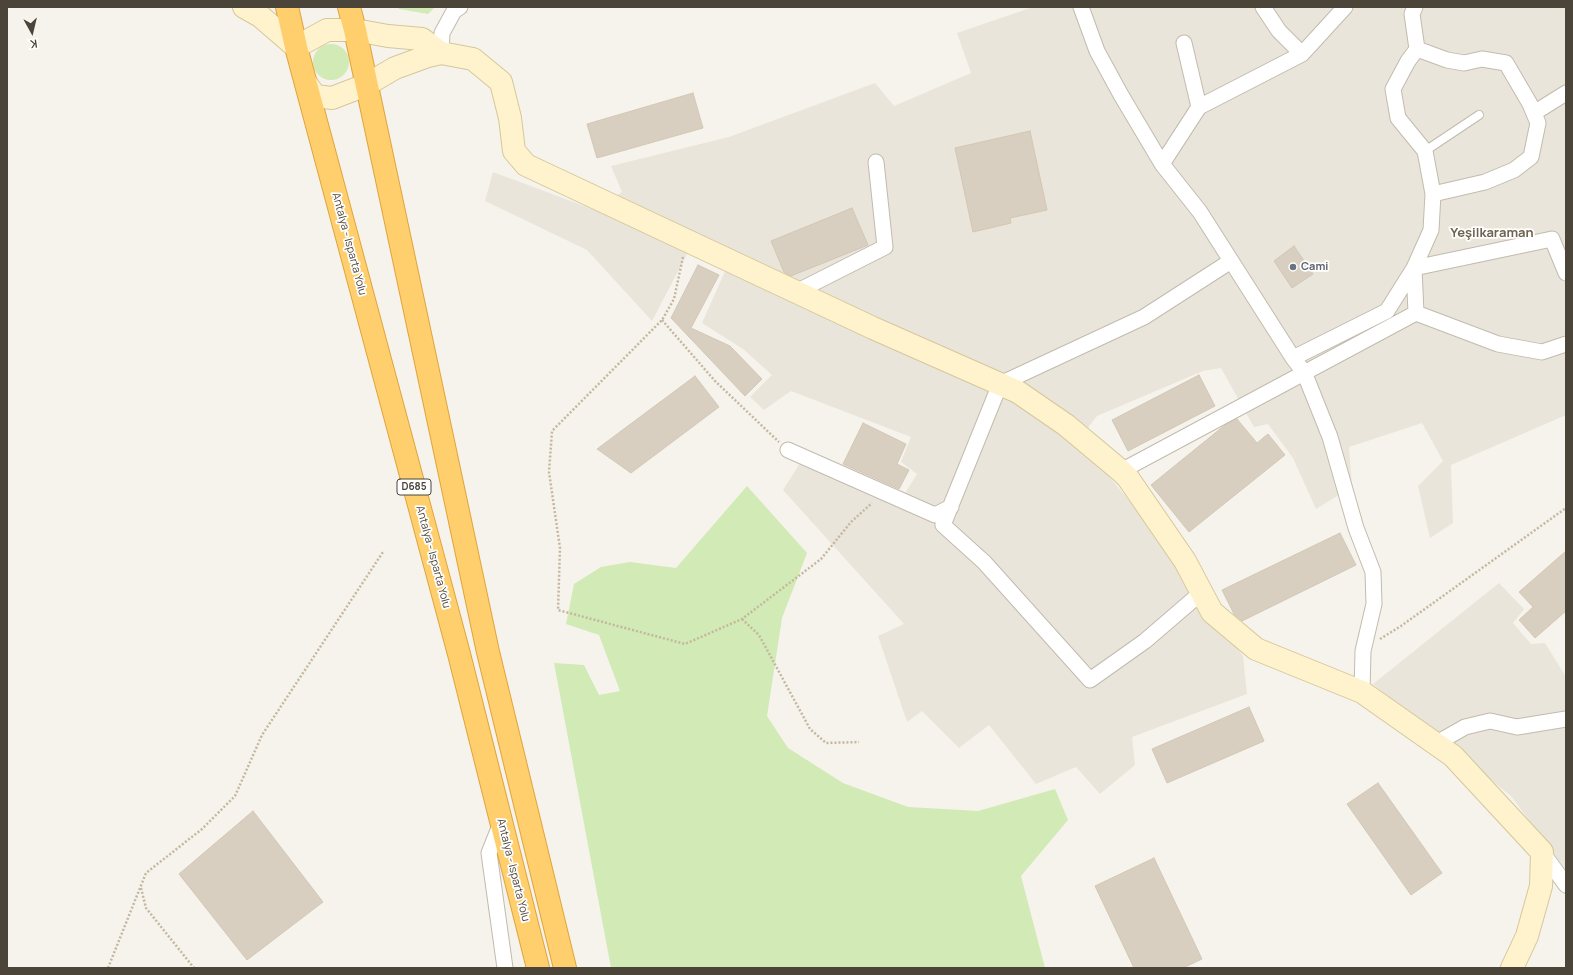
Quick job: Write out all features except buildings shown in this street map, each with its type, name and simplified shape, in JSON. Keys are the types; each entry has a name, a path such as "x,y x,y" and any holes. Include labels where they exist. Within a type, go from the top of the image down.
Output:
{"highway":[{"name":"Antalya - Isparta Yolu","path":"287,7 296,47 459,654 538,968"},
{"path":"349,7 488,652 565,968"}],"street":[{"path":"244,7 260,16 296,47 327,30 355,30 388,36 422,38 441,53"},
{"path":"441,53 442,33 454,11 460,7"},
{"path":"1081,7 1097,51 1162,164 1200,212 1293,358 1304,372 1330,438 1356,528 1373,572 1374,604 1363,650 1362,692"},
{"path":"1263,7 1279,31 1302,54"},
{"path":"1162,164 1199,107 1302,54 1345,7"},
{"path":"1293,358 1387,311 1414,268 1431,230 1432,194 1425,151 1398,118 1393,89 1408,61 1417,49 1410,9"},
{"path":"1184,43 1199,107"},
{"path":"1417,49 1453,61 1464,63 1482,59 1506,63 1530,104 1538,123 1531,157 1514,170 1485,182 1432,194"},
{"path":"306,83 315,96 332,98 366,85 395,68 428,56 441,53 472,59 501,82 510,118 514,151 526,165 873,328 1018,392 1066,424 1128,478 1185,562 1212,612 1256,649 1362,692 1453,756 1542,852 1566,885"},
{"path":"1534,113 1566,93"},
{"path":"796,292 885,247 876,162"},
{"path":"1414,268 1552,239 1566,273"},
{"path":"1202,592 1145,641 1090,680 984,562 943,525 1000,384 1144,317 1231,261"},
{"path":"1414,268 1416,313"},
{"path":"1121,471 1416,313 1498,344 1542,352 1566,344"},
{"path":"788,450 935,515 951,507"},
{"path":"1435,744 1466,727 1490,721 1517,727 1566,719"},
{"path":"501,823 489,853 505,968"},
{"path":"1512,968 1527,936 1540,886 1542,852"}],"lane":[{"path":"1425,151 1479,115"}],"path":[{"path":"686,241 674,299 662,320 552,431 549,472 560,548 558,610 685,644 742,619 821,559 850,522 884,493"},
{"path":"662,320 715,381 788,450"},
{"path":"1363,650 1401,626 1566,508"},
{"path":"108,968 146,873 202,828 235,796 262,735 383,552"},
{"path":"742,619 759,635 810,729 826,743 859,742"},
{"path":"140,887 146,908 194,968"}],"shaded area":[{"path":"1033,7 1566,7 1566,415 1451,465 1453,523 1430,538 1418,486 1443,461 1422,423 1349,447 1352,487 1316,509 1293,458 1268,424 1254,427 1221,368 1203,371 1097,416 1074,445 1103,469 1145,520 1189,584 1243,656 1247,694 1132,737 1135,765 1100,794 1076,767 1036,784 989,725 959,748 922,711 907,722 878,636 904,624 783,490 802,460 899,503 917,474 901,462 911,437 791,391 764,410 750,397 772,375 743,349 702,323 734,251 697,235 652,321 587,250 485,201 493,172 595,210 622,192 611,166 729,137 875,83 894,106 971,73 957,33"},
{"path":"1499,583 1524,609 1513,623 1531,644 1545,643 1566,677 1566,870 1511,796 1373,684"}],"green space":[{"path":"398,7 435,7 428,14 399,9"},
{"path":"335,44 344,49 348,55 348,69 344,75 335,80 327,80 318,75 314,69 313,58 318,49 324,45"},
{"path":"747,486 807,553 782,618 767,716 788,748 843,783 908,807 978,811 1055,789 1068,820 1021,876 1045,968 611,968 554,663 584,665 599,695 620,691 599,635 566,624 574,584 601,567 630,562 676,568"}],"place":[{"name":"Cami","path":"1293,267"}],"district":[{"name":"Yeşilkaraman","path":"1492,233"}]}
